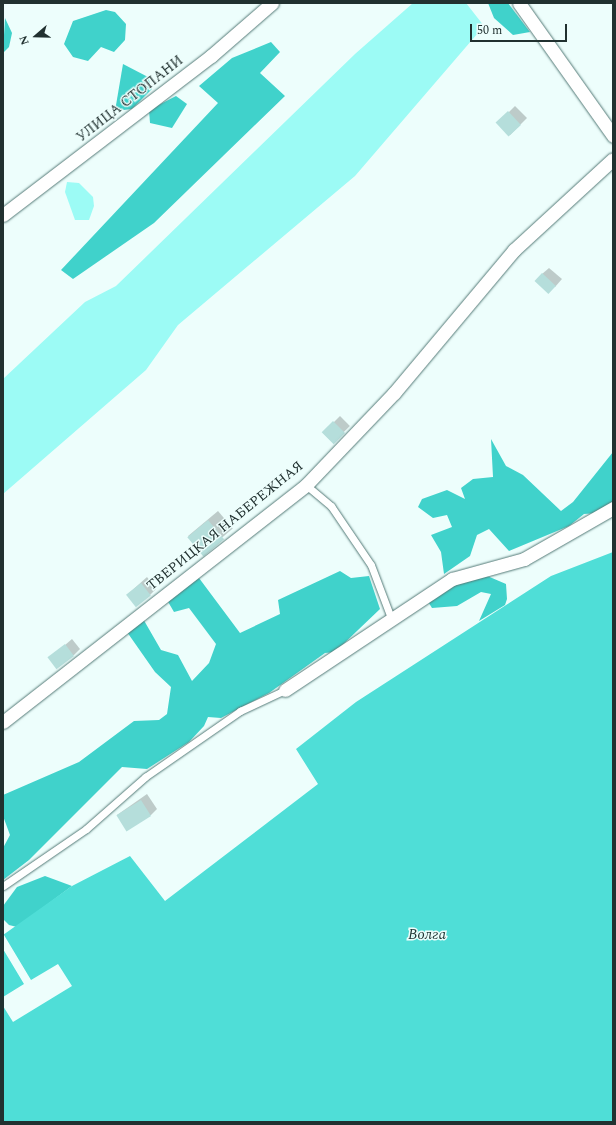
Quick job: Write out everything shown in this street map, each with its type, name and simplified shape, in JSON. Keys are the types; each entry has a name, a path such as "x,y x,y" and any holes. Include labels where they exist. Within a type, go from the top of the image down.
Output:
{"street":[{"name":"УЛИЦА СТОПАНИ","path":"3,216 211,56 272,3"},
{"path":"518,3 613,136"},
{"name":"ТВЕРИЦКАЯ НАБЕРЕЖНАЯ","path":"3,722 306,485 394,393 514,250 613,159"},
{"path":"285,690 452,578 524,559 613,508"}],"lane":[{"path":"306,485 331,506 371,565 391,618"},
{"path":"3,886 86,829 158,768 240,711 285,690"}],"shaded area":[{"path":"413,3 466,3 484,26 355,176 178,325 146,370 3,494 3,379 85,302 116,286 355,54"},
{"path":"488,3 508,3 530,32 513,35 494,18"},
{"path":"106,10 115,12 126,24 125,40 114,52 101,47 88,61 73,57 64,44 73,21"},
{"path":"5,18 12,33 9,47 3,53"},
{"path":"271,42 280,52 260,73 285,96 154,223 73,279 61,270 218,103 199,86 232,58"},
{"path":"123,64 148,77 152,89 132,109 115,111"},
{"path":"176,96 187,104 172,128 150,123 149,110"},
{"path":"67,182 79,183 93,197 94,206 89,220 75,220 65,192"},
{"path":"491,439 506,466 523,475 561,511 573,502 613,452 613,502 598,513 584,514 569,526 509,551 489,529 477,535 470,556 444,574 441,552 431,535 452,527 447,515 433,518 418,507 422,499 447,490 465,499 461,488 473,479 493,477"},
{"path":"340,571 351,578 369,576 380,609 335,652 325,653 269,693 221,718 208,717 204,726 189,742 147,769 122,767 29,860 3,880 3,848 10,835 3,816 3,795 79,762 134,721 159,720 167,714 171,687 155,672 127,632 142,617 161,650 178,655 192,681 209,663 216,644 189,608 174,612 167,600 199,578 240,633 280,614 278,600"},
{"path":"485,575 506,584 507,599 505,605 479,621 491,594 481,592 457,606 432,608 427,600 465,580"},
{"path":"45,876 72,886 17,927 9,925 3,919 3,906 17,887"}],"water":[{"name":"Волга","path":"613,552 613,1122 3,1122 3,935 72,886 130,856 165,901 318,784 296,749 356,702 551,576"}],"pier":[{"path":"4,935 31,980 58,964 72,986 13,1022 3,1006 3,997 24,984 3,949"}],"building":[{"path":"508,111 521,125 509,136 496,123"},
{"path":"542,273 556,286 548,294 534,281"},
{"path":"333,421 345,433 334,444 322,432"},
{"path":"208,520 224,539 203,557 187,537"},
{"path":"141,583 151,596 136,607 126,595"},
{"path":"65,644 74,656 56,669 47,657"},
{"path":"141,800 151,816 126,831 116,815"}]}
